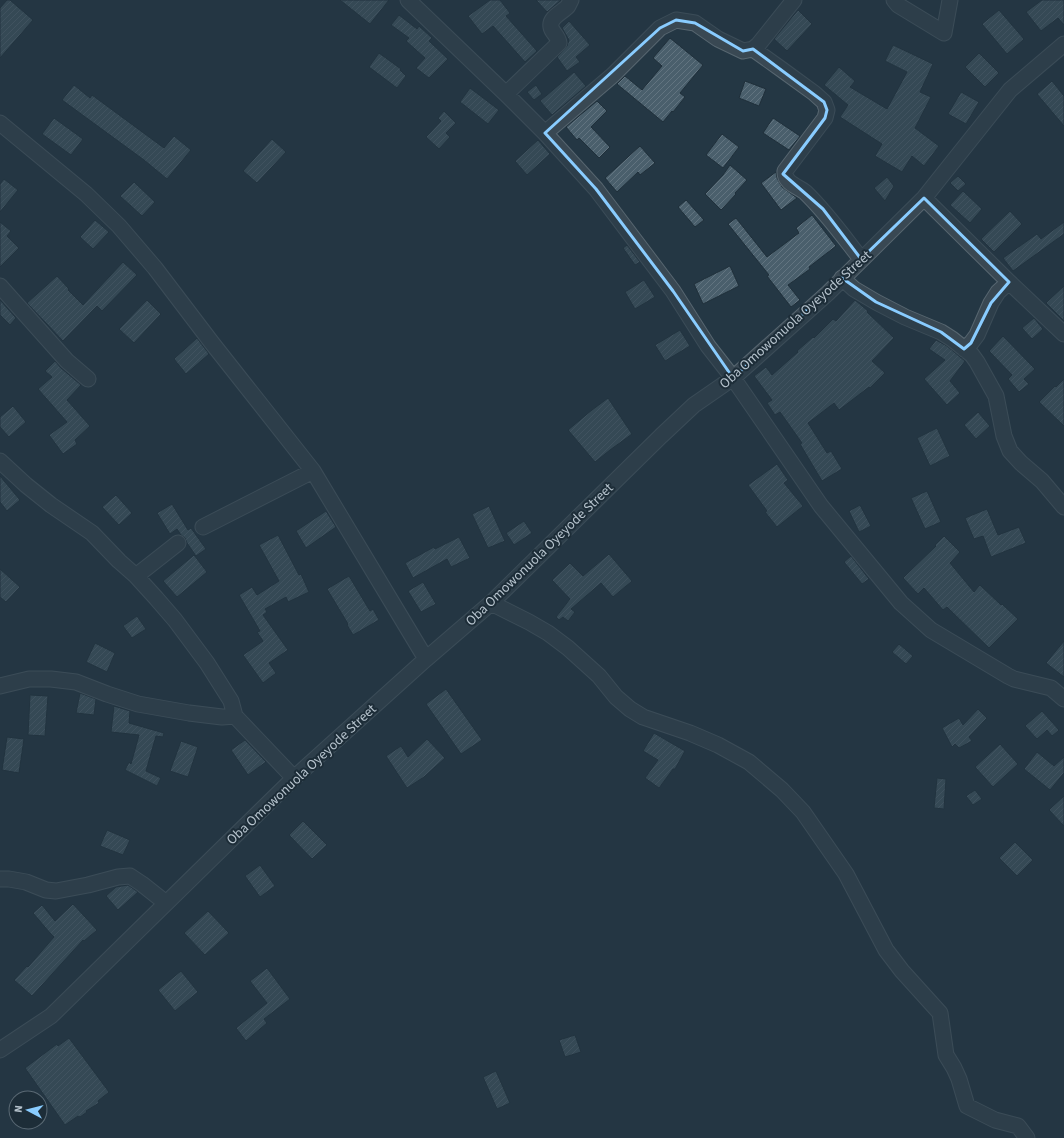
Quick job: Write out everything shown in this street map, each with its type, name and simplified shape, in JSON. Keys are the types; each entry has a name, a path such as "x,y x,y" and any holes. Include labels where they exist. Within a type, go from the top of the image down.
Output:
{"street":[{"path":"408,0 545,133 596,189 673,291 708,346 733,378 821,506 901,603 931,630 1008,676 1014,679 1051,688 1064,699"},
{"path":"506,94 559,44 558,38 550,28 551,24 553,19 568,6 571,0"},
{"path":"545,133 612,75 660,28 676,20 695,23 718,39 743,51 753,49 758,45 794,0"},
{"path":"894,0 898,5 944,33 950,0"},
{"name":"Oba Omowonuola Oyeyode Street","path":"0,1050 51,1016 294,778 426,659 491,603 660,436 694,405 733,378 842,278 924,198 1010,90 1064,44"},
{"path":"753,49 814,93 824,102 827,110 825,118 785,171 784,176 822,209 861,259"},
{"path":"0,123 86,194 119,226 155,268 313,471 426,659"},
{"path":"924,198 1064,334"},
{"path":"842,278 854,288 876,302 905,317 941,332 972,355 996,396 1004,436 1010,451 1021,463 1042,481 1064,507"},
{"path":"964,349 977,335 991,303 998,292 1009,282"},
{"path":"0,286 62,355 88,379"},
{"path":"0,461 51,505 92,533 136,576 175,620 207,663 231,701 235,716 294,778"},
{"path":"203,527 313,471"},
{"path":"136,576 178,543"},
{"path":"491,603 548,633 568,648 599,676 616,697 630,709 643,717 718,745 749,762 782,790 803,812 846,874 886,950 902,971 940,1014 946,1055 959,1079 967,1106 995,1120 1018,1126 1027,1138"},
{"path":"0,686 28,679 51,679 76,682 138,704 189,713 222,717 235,716"},
{"path":"0,879 26,882 46,890 56,891 118,877 130,876 166,903"}],"highlighted area":[{"path":"676,20 695,23 743,51 753,49 824,102 827,110 825,118 783,174 823,209 861,259 924,198 1009,282 991,303 971,343 964,349 941,332 876,302 842,278 733,378 673,291 596,189 545,133 660,28"}],"building":[{"path":"7,0 10,0 33,20 0,58 0,8"},
{"path":"340,0 389,0 370,24"},
{"path":"490,0 500,0 510,13 506,16 537,51 525,62 493,26 482,34 468,16"},
{"path":"536,0 561,0 547,12"},
{"path":"1042,0 1064,0 1064,25 1058,18 1041,31 1026,12"},
{"path":"798,10 812,24 787,51 774,39"},
{"path":"999,10 1024,39 1007,54 982,24"},
{"path":"399,15 417,29 419,26 432,38 429,41 448,59 429,78 416,68 425,58 406,41 409,38 391,25"},
{"path":"569,21 590,45 576,57 580,62 567,71 557,57 567,46 569,40 562,28"},
{"path":"670,38 703,65 680,93 685,97 663,122 617,84 625,76 642,90 662,66 653,58"},
{"path":"893,45 933,64 920,92 931,97 915,128 939,146 924,166 912,156 902,172 875,156 882,144 840,117 848,105 824,85 839,67 855,81 850,87 887,109 907,72 885,61"},
{"path":"379,53 401,69 400,70 406,76 397,88 369,67"},
{"path":"979,53 999,73 985,87 965,67"},
{"path":"574,72 586,86 552,115 540,101"},
{"path":"745,81 766,89 759,106 739,98"},
{"path":"1052,81 1064,96 1064,126 1037,94"},
{"path":"74,85 90,98 92,95 164,148 174,136 191,150 167,179 144,160 62,100"},
{"path":"536,85 542,94 534,100 527,92"},
{"path":"470,88 499,110 488,124 460,102"},
{"path":"961,92 979,102 966,124 948,114"},
{"path":"597,101 607,111 591,127 610,147 599,158 579,138 577,140 566,127"},
{"path":"444,111 456,123 446,133 450,137 439,149 426,137 441,121 438,118"},
{"path":"54,118 83,139 71,155 42,134"},
{"path":"773,118 800,136 789,150 763,133"},
{"path":"722,134 739,147 723,168 706,155"},
{"path":"272,139 286,152 257,183 243,171"},
{"path":"538,140 550,154 527,175 515,161"},
{"path":"640,146 655,163 640,175 638,172 617,192 605,178"},
{"path":"730,165 747,180 721,210 705,194 723,175"},
{"path":"776,172 777,178 782,187 797,198 781,210 761,183"},
{"path":"958,176 966,184 958,191 950,183"},
{"path":"887,177 894,186 885,201 874,188"},
{"path":"4,179 18,190 0,212 0,184"},
{"path":"134,182 155,202 142,216 120,196"},
{"path":"963,191 982,209 970,223 950,205"},
{"path":"686,200 704,220 695,227 678,207"},
{"path":"1010,211 1022,224 994,252 981,239"},
{"path":"812,215 836,246 809,267 810,269 788,285 800,300 791,307 767,276 769,275 728,224 736,218 767,257 799,233 796,228"},
{"path":"95,220 109,232 93,249 80,237"},
{"path":"0,222 11,231 7,236 19,248 0,267"},
{"path":"1064,222 1064,234 1013,271 1003,258 1037,234 1041,239"},
{"path":"627,245 640,262 635,265 623,248"},
{"path":"123,262 137,275 102,311 97,306 63,341 27,303 57,276 83,305"},
{"path":"730,266 739,286 703,304 694,284"},
{"path":"644,280 655,297 635,309 625,292"},
{"path":"1064,286 1064,321 1046,303"},
{"path":"0,300 16,318 10,325 0,315"},
{"path":"147,300 161,314 134,343 119,329"},
{"path":"855,300 894,338 872,361 885,373 870,388 869,387 839,410 834,403 808,423 827,453 831,451 842,469 822,481 800,444 802,443 780,412 775,415 767,403 772,400 754,376 766,367 772,375 833,319 836,321"},
{"path":"1034,318 1043,329 1032,339 1022,328"},
{"path":"680,330 690,346 665,361 655,345"},
{"path":"1003,336 1035,369 1024,379 1029,384 1019,392 1008,379 1012,375 989,351"},
{"path":"197,338 209,354 186,374 174,359"},
{"path":"936,340 947,346 965,361 950,381 960,393 947,405 924,379 945,360 929,349"},
{"path":"55,361 81,385 67,400 90,426 75,440 77,444 63,454 49,435 67,422 38,389 52,377 45,371"},
{"path":"1064,379 1064,426 1039,402"},
{"path":"608,398 632,434 595,462 568,430"},
{"path":"13,406 26,422 9,437 0,427 0,417"},
{"path":"978,412 990,426 976,439 964,425"},
{"path":"937,428 950,456 930,466 917,438"},
{"path":"777,464 788,480 784,483 803,506 777,527 765,512 767,511 748,485"},
{"path":"0,476 20,500 7,511 0,502"},
{"path":"927,491 941,522 925,529 911,498"},
{"path":"116,495 132,513 119,525 102,507"},
{"path":"172,504 188,530 191,528 206,549 196,556 185,538 177,529 170,534 157,513"},
{"path":"860,505 871,526 859,532 849,511"},
{"path":"489,506 505,541 488,548 472,514"},
{"path":"987,509 998,535 1019,527 1026,543 991,557 983,536 974,539 965,518"},
{"path":"326,511 336,527 306,548 296,531"},
{"path":"524,521 532,533 514,545 506,533"},
{"path":"278,535 299,575 301,574 309,592 288,602 286,597 265,609 267,612 263,615 288,650 269,663 276,673 263,683 243,655 263,641 257,632 260,631 239,595 252,587 257,595 279,581 259,545"},
{"path":"944,536 960,552 950,563 974,592 980,585 1018,619 989,648 947,607 943,610 924,588 918,594 903,578 936,546 935,545"},
{"path":"459,537 470,558 451,567 447,559 413,578 405,563 434,547 435,549"},
{"path":"609,554 632,581 613,597 601,583 571,609 575,612 568,621 563,617 559,620 556,617 570,599 552,580 570,563 583,576"},
{"path":"194,555 207,572 177,597 163,581"},
{"path":"851,556 869,579 862,584 844,562"},
{"path":"0,569 20,587 6,602 0,597"},
{"path":"349,576 370,611 373,609 379,620 353,635 327,589"},
{"path":"423,582 436,604 421,612 408,591"},
{"path":"137,616 146,629 132,638 123,626"},
{"path":"1064,641 1064,677 1046,663"},
{"path":"95,643 115,653 107,672 86,662"},
{"path":"899,644 913,656 906,664 892,652"},
{"path":"446,689 482,740 461,754 426,704"},
{"path":"80,693 96,699 94,715 76,713"},
{"path":"30,695 48,696 45,736 28,735"},
{"path":"114,706 130,711 129,723 164,733 163,737 156,736 146,771 161,778 157,786 125,770 129,762 131,764 139,735 111,732"},
{"path":"978,709 987,718 969,737 972,741 959,748 955,744 952,747 942,728 959,718 963,725"},
{"path":"1042,711 1059,730 1052,736 1047,730 1037,739 1025,726"},
{"path":"654,733 685,751 675,769 673,769 659,788 645,778 658,760 643,751"},
{"path":"7,737 24,739 19,773 2,770"},
{"path":"427,739 445,758 424,777 407,788 386,756 401,746 408,757"},
{"path":"245,740 266,762 248,775 231,750"},
{"path":"181,741 198,747 188,777 170,771"},
{"path":"1000,744 1018,764 993,787 975,767"},
{"path":"1037,752 1054,766 1064,757 1064,773 1050,790 1024,769"},
{"path":"937,778 946,779 944,809 934,808"},
{"path":"975,790 982,799 973,805 966,796"},
{"path":"1064,796 1064,826 1049,810"},
{"path":"303,821 327,845 312,859 289,835"},
{"path":"107,830 130,840 123,855 100,846"},
{"path":"1015,842 1033,860 1017,876 999,858"},
{"path":"260,865 275,886 260,897 245,876"},
{"path":"128,885 138,892 118,910 106,896 116,887"},
{"path":"73,904 97,930 84,941 83,940 32,996 14,980 27,966 28,967 54,937 33,913 42,905 55,921"},
{"path":"208,911 229,933 205,955 184,933"},
{"path":"267,968 290,999 264,1019 267,1023 246,1041 236,1028 267,1003 250,981"},
{"path":"181,971 198,992 175,1011 158,990"},
{"path":"575,1035 581,1052 565,1057 559,1040"},
{"path":"69,1038 109,1092 98,1101 99,1103 86,1111 87,1112 65,1125 48,1101 48,1090 40,1090 25,1068 57,1044 58,1046"},
{"path":"496,1071 510,1103 497,1109 483,1077"}]}
